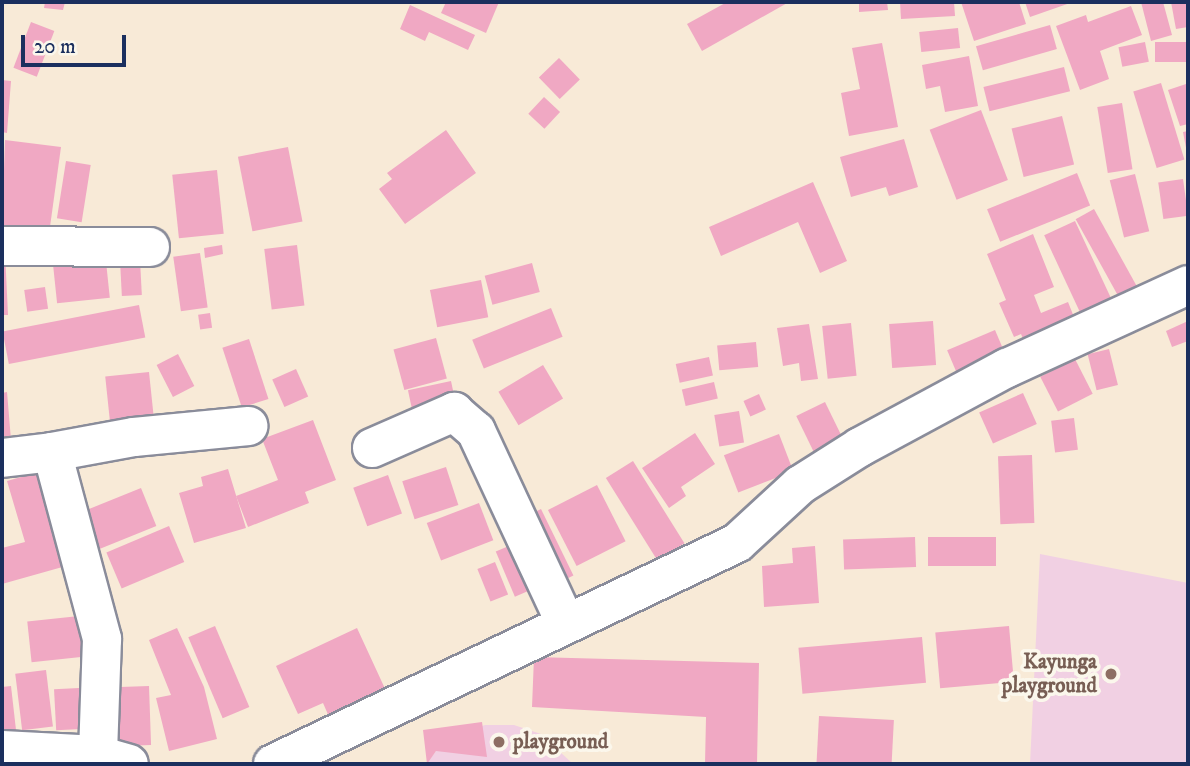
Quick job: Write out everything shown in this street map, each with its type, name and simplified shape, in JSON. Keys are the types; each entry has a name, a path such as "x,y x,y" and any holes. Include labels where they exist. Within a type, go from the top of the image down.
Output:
{"street":[{"path":"2,246 150,247"},
{"path":"273,764 737,543 800,485 860,447 1007,368 1188,285"},
{"path":"372,448 454,412 476,431 566,624"},
{"path":"2,458 134,437 248,426"},
{"path":"2,750 114,760 102,639 51,452"}],"shaded area":[{"name":"Kayunga playground","path":"1040,554 1188,583 1188,764 1030,764"},
{"name":"playground","path":"485,725 514,725 541,734 573,764 426,764 436,751 459,734"}],"building":[{"path":"45,2 65,2 63,10 44,8"},
{"path":"446,2 499,2 486,33 441,13"},
{"path":"727,2 789,2 702,51 687,24"},
{"path":"859,2 887,2 888,10 859,12"},
{"path":"900,2 954,2 955,16 901,19"},
{"path":"961,2 1019,2 1026,24 974,41"},
{"path":"1025,2 1073,2 1030,17"},
{"path":"1141,2 1163,2 1172,35 1151,41"},
{"path":"1171,2 1188,2 1188,27 1176,29"},
{"path":"410,5 475,35 468,50 429,32 425,41 400,29"},
{"path":"1131,6 1142,35 1100,51 1109,79 1080,90 1056,26 1086,15 1088,22"},
{"path":"31,22 54,31 37,77 13,68"},
{"path":"1050,25 1057,49 983,70 976,46"},
{"path":"958,28 960,48 921,52 919,32"},
{"path":"1145,42 1149,62 1122,67 1118,47"},
{"path":"1155,42 1188,42 1188,62 1155,62"},
{"path":"882,43 898,127 849,136 841,93 860,89 852,48"},
{"path":"969,56 978,106 945,112 940,86 926,89 922,65"},
{"path":"559,58 580,80 560,99 539,77"},
{"path":"1064,67 1070,91 990,111 983,87"},
{"path":"2,80 11,81 7,133 2,132"},
{"path":"1161,83 1184,160 1157,168 1133,91"},
{"path":"1186,84 1188,124 1180,126 1168,90"},
{"path":"544,97 560,112 544,129 528,114"},
{"path":"1122,103 1132,169 1108,173 1097,107"},
{"path":"981,110 1008,180 957,200 930,130"},
{"path":"1062,116 1074,165 1024,177 1012,129"},
{"path":"446,130 476,173 405,224 379,189 392,179 387,173"},
{"path":"1188,131 1188,153 1187,153 1183,132"},
{"path":"904,139 918,187 889,196 886,187 851,197 840,157"},
{"path":"5,140 61,147 49,234 2,228"},
{"path":"288,147 303,222 252,231 238,157"},
{"path":"66,161 91,165 82,222 57,218"},
{"path":"217,170 224,234 179,238 172,175"},
{"path":"1077,173 1090,205 1000,242 987,209"},
{"path":"1135,174 1149,231 1124,238 1110,180"},
{"path":"1183,179 1188,216 1163,219 1158,182"},
{"path":"813,182 847,261 820,273 798,222 721,256 709,227"},
{"path":"1094,209 1142,296 1124,307 1076,219"},
{"path":"1075,221 1114,305 1083,320 1044,235"},
{"path":"1033,234 1054,287 1034,295 1041,313 1068,302 1078,327 1027,348 1021,334 1014,337 999,303 1006,300 987,254"},
{"path":"222,245 223,254 205,258 204,248"},
{"path":"297,245 304,306 272,310 264,249"},
{"path":"5,252 8,315 2,315 2,253"},
{"path":"105,252 110,298 57,303 52,258"},
{"path":"200,253 208,307 181,311 173,257"},
{"path":"140,260 142,295 122,296 120,261"},
{"path":"532,263 540,292 492,305 485,276"},
{"path":"481,280 488,317 437,327 430,290"},
{"path":"45,287 48,309 27,312 24,290"},
{"path":"139,305 145,337 9,364 3,332"},
{"path":"551,308 563,337 484,369 472,340"},
{"path":"210,313 212,328 200,330 198,315"},
{"path":"933,321 936,365 892,368 889,324"},
{"path":"1188,321 1188,341 1172,347 1166,331"},
{"path":"851,323 857,376 828,379 822,326"},
{"path":"809,324 818,379 801,381 799,363 783,366 777,328"},
{"path":"995,330 1008,361 960,382 947,350"},
{"path":"436,338 447,379 404,390 393,349"},
{"path":"249,339 268,399 242,408 222,348"},
{"path":"756,342 758,367 719,370 717,345"},
{"path":"1109,349 1118,385 1097,390 1088,354"},
{"path":"178,354 194,386 173,397 157,365"},
{"path":"709,357 713,376 680,383 676,364"},
{"path":"1075,359 1093,394 1058,411 1040,377"},
{"path":"543,365 563,398 519,425 498,392"},
{"path":"296,369 308,396 284,407 272,380"},
{"path":"149,372 154,418 110,422 105,377"},
{"path":"451,381 455,400 412,409 408,390"},
{"path":"714,382 718,399 686,406 682,389"},
{"path":"7,392 11,440 2,441 2,393"},
{"path":"1023,393 1037,424 993,444 979,413"},
{"path":"759,394 766,410 750,416 743,401"},
{"path":"825,402 846,446 818,460 796,416"},
{"path":"739,411 744,443 719,447 714,415"},
{"path":"1074,418 1078,450 1055,453 1051,421"},
{"path":"313,420 336,480 305,492 309,503 248,527 236,496 278,480 262,439"},
{"path":"695,433 715,464 681,487 686,496 669,508 642,468"},
{"path":"779,434 793,471 738,492 724,455"},
{"path":"1032,455 1034,523 1000,524 998,456"},
{"path":"633,461 684,543 657,560 606,478"},
{"path":"446,467 458,505 415,519 402,481"},
{"path":"228,469 246,528 194,543 179,493 203,486 201,477"},
{"path":"39,472 66,566 2,584 2,548 25,542 7,481"},
{"path":"388,475 402,514 367,526 353,488"},
{"path":"597,485 626,541 577,566 548,510"},
{"path":"141,488 156,526 97,550 82,512"},
{"path":"479,503 493,540 441,560 427,523"},
{"path":"541,509 573,576 556,584 524,517"},
{"path":"169,526 184,562 122,588 106,553"},
{"path":"915,537 916,567 844,569 843,540"},
{"path":"928,537 996,537 996,566 928,566"},
{"path":"516,543 535,588 515,597 496,552"},
{"path":"815,546 819,603 764,607 762,566 793,563 792,548"},
{"path":"495,562 508,594 490,602 477,569"},
{"path":"79,616 83,657 32,662 27,621"},
{"path":"215,626 249,707 223,718 188,637"},
{"path":"1009,626 1014,682 940,688 935,632"},
{"path":"177,628 204,687 217,739 169,751 156,698 171,695 149,640"},
{"path":"357,628 387,693 330,719 323,703 298,714 276,666"},
{"path":"922,637 926,683 802,694 798,648"},
{"path":"534,657 759,663 757,764 705,764 706,717 532,707"},
{"path":"46,670 53,727 22,730 15,674"},
{"path":"11,686 16,730 2,731 2,687"},
{"path":"149,686 151,745 115,746 113,687"},
{"path":"79,688 81,729 56,730 54,689"},
{"path":"819,716 894,720 892,764 816,764"},
{"path":"482,722 487,757 436,751 427,764 423,730"}],"place":[{"name":"Kayunga playground","path":"1111,674"},
{"name":"playground","path":"499,742"}]}
